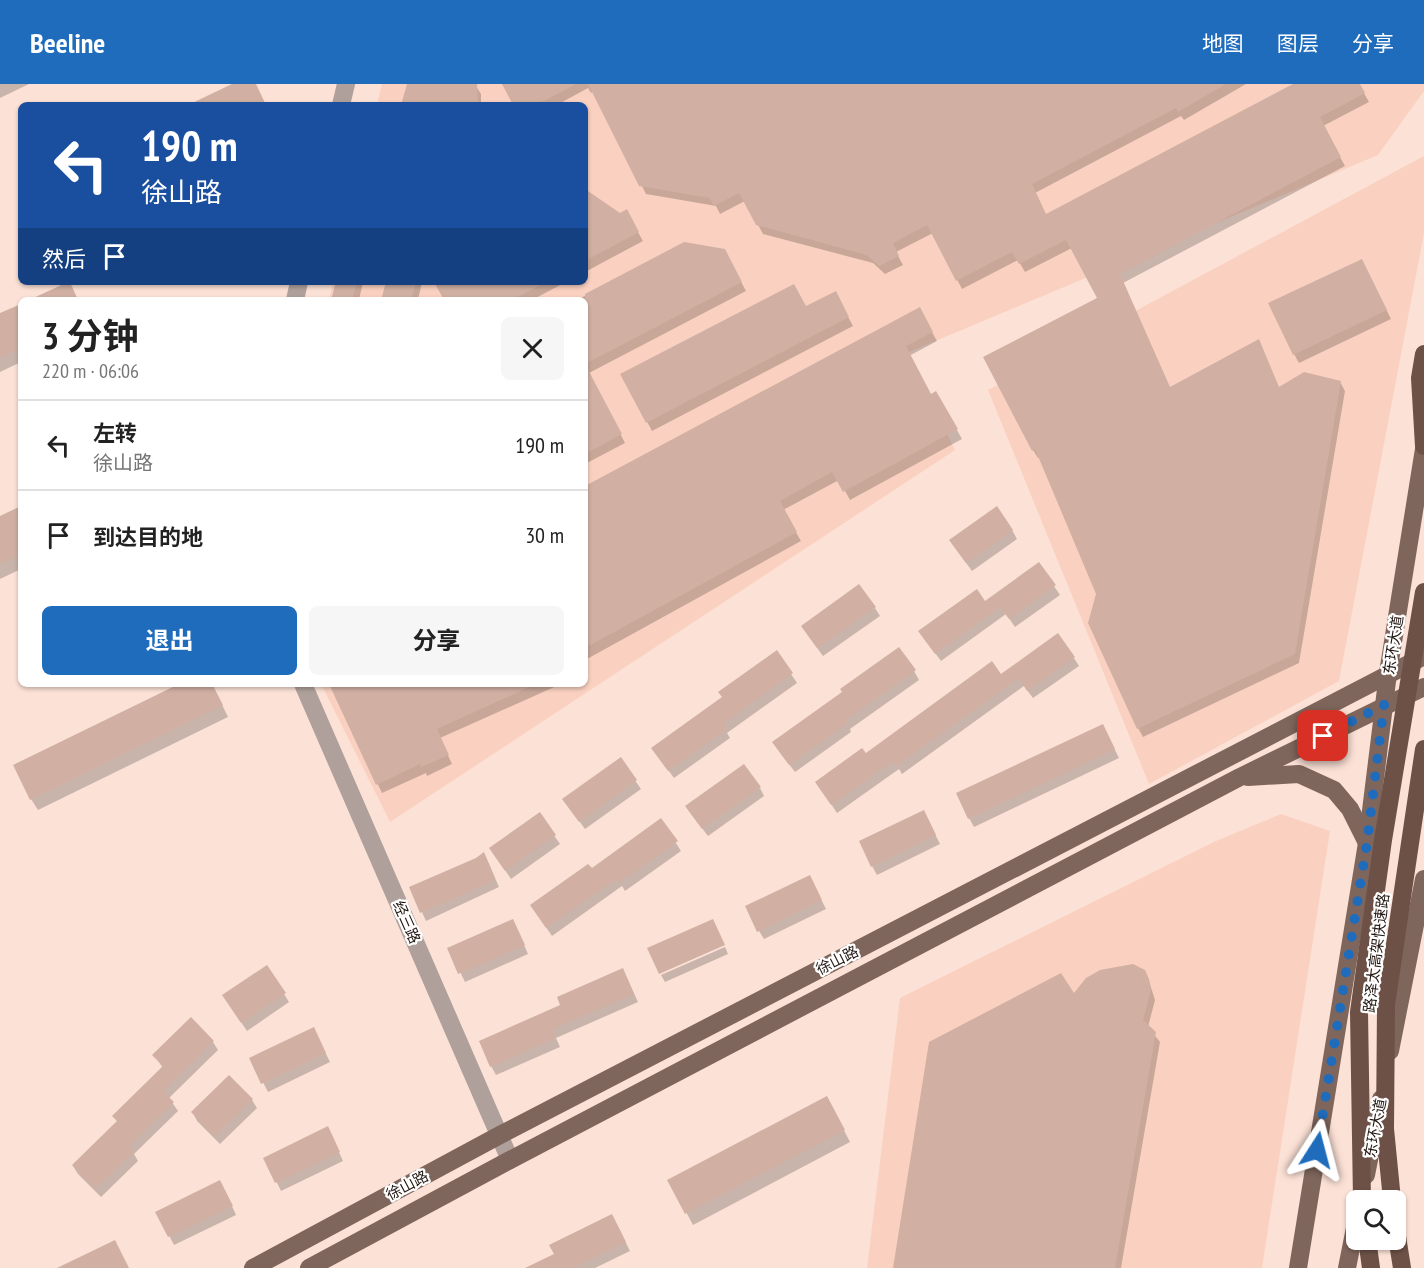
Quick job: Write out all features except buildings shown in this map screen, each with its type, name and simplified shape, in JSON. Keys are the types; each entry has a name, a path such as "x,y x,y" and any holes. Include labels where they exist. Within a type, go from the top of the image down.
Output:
{"highway":[{"path":"1424,354 1420,378 1424,447"},
{"name":"路泽太高架快速路","path":"1361,1190 1359,1012 1383,840 1424,592"},
{"name":"路泽太高架快速路","path":"1391,1190 1385,1129 1386,1005 1424,749"},
{"path":"1369,1250 1371,1268"},
{"path":"1399,1250 1402,1268"}],"main road":[{"name":"东环大道","path":"1298,1268 1367,843 1388,673 1424,447"},
{"name":"徐山路","path":"253,1268 500,1135 1424,656"},
{"name":"徐山路","path":"309,1268 1240,777 1424,687"},
{"path":"1240,777 1299,774 1334,790 1350,809 1367,843"},
{"name":"东环大道","path":"1363,1190 1424,879"},
{"path":"1347,1268 1351,1250"}],"street":[{"path":"342,102 346,84"},
{"name":"经三路","path":"304,687 510,1160"}],"shaded area":[{"path":"382,84 1424,84 1424,91 1378,155 907,353 955,450 390,822 322,687 588,687 588,297 330,297 332,285 588,285 588,102 378,102"},
{"path":"1424,156 1424,233 1339,681 1149,784 988,390"},
{"path":"1281,814 1330,831 1262,1268 867,1268 900,998 1216,841"}],"route":[{"path":"1317,1150 1367,843 1384,705 1323,736"}]}
